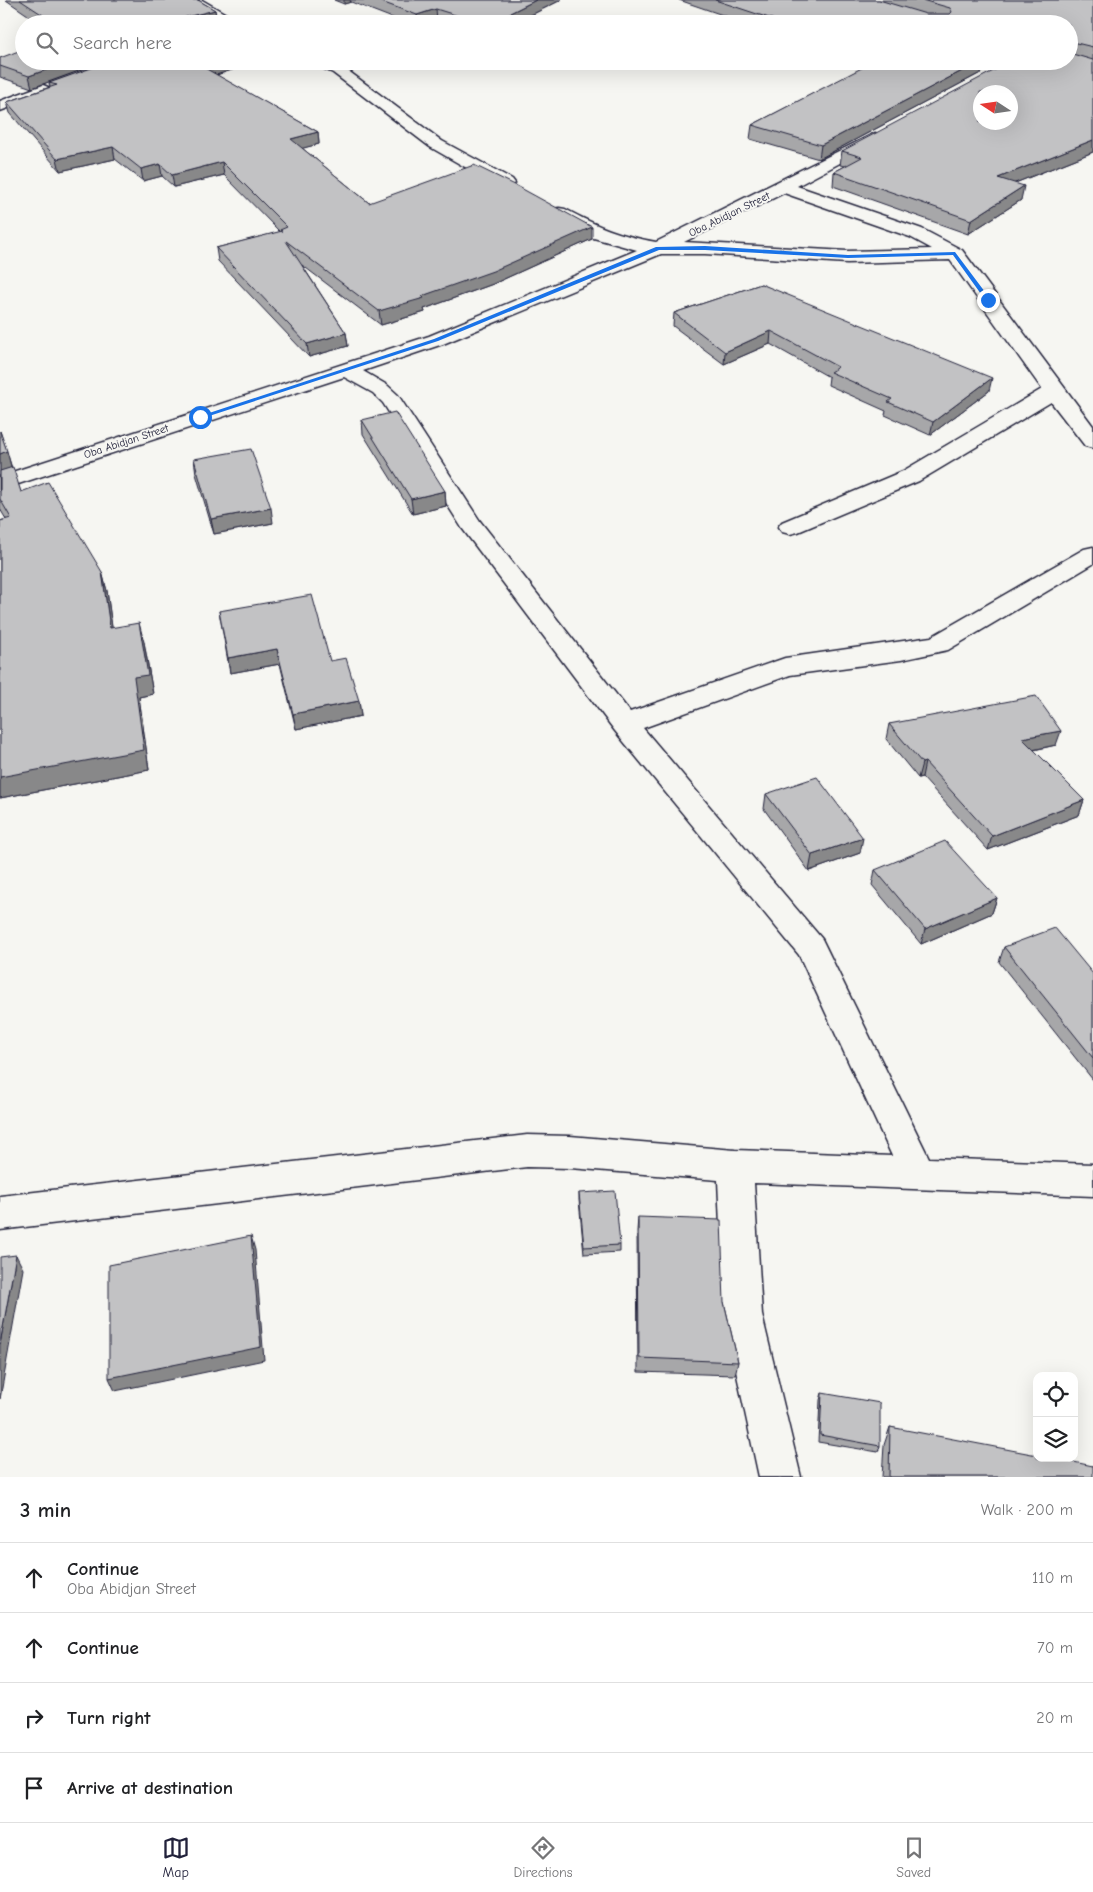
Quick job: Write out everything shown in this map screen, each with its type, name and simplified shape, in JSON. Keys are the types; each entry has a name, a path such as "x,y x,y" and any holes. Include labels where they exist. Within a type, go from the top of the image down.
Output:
{"street":[{"path":"192,0 220,15"},
{"path":"338,70 436,144 520,191"},
{"path":"0,106 56,86"},
{"name":"Oba Abidjan Street","path":"0,483 436,340 658,248 783,187 888,131"},
{"path":"783,187 916,233 955,254 1054,391 1093,441"},
{"path":"545,205 596,233 624,242 658,248 705,248 848,256 955,254"},
{"path":"346,369 380,389 391,399 470,523 624,724 811,948 918,1173"},
{"path":"790,527 911,476 1054,391"},
{"path":"624,724 785,667 811,662 912,650 939,644 1093,554"},
{"path":"0,1213 527,1151 570,1152 735,1166 1093,1180"},
{"path":"735,1166 743,1315 780,1477"}],"building":[{"path":"20,0 198,0 215,10 195,15 43,15"},
{"path":"376,0 536,0 506,15 455,15 436,9 417,15"},
{"path":"715,0 879,0 926,14 950,14 952,12 950,8 922,0 1093,0 1093,47 1078,43 1078,15 760,15"},
{"path":"15,52 15,70 46,70 29,76 0,66 0,58"},
{"path":"1078,56 1093,60 1093,140 998,178 1024,186 971,220 834,172 862,157 842,151 995,70 1078,70"},
{"path":"86,70 208,70 318,132 291,139 369,203 474,165 592,227 493,271 422,296 424,298 379,311 286,241 346,333 307,344 216,248 282,231 280,230 287,227 222,162 172,175 160,164 141,169 113,147 57,159 7,102 57,85 49,83"},
{"path":"858,70 964,70 821,145 752,125"},
{"path":"761,284 992,378 933,422 888,402 892,399 830,372 838,367 771,331 725,352 674,313"},
{"path":"395,412 445,491 411,499 362,420"},
{"path":"0,431 7,451 0,454"},
{"path":"251,449 271,508 211,519 194,459"},
{"path":"13,467 21,492 48,482 102,572 110,628 139,623 148,675 134,677 144,750 0,777 0,521 11,518 0,499 0,471"},
{"path":"312,595 330,661 346,658 359,701 293,714 277,649 228,658 219,611"},
{"path":"1036,696 1061,731 1022,738 1084,800 992,836 925,762 922,763 889,724"},
{"path":"817,777 863,838 812,855 766,794"},
{"path":"945,841 997,898 925,929 875,870"},
{"path":"1055,928 1093,974 1093,1058 1004,947"},
{"path":"615,1191 620,1245 584,1247 579,1193"},
{"path":"638,1217 721,1220 724,1302 738,1362 639,1358"},
{"path":"251,1236 261,1347 109,1378 109,1265"},
{"path":"16,1255 0,1344 0,1257"},
{"path":"822,1393 880,1403 880,1446 820,1435"},
{"path":"890,1427 1033,1454 1033,1462 1074,1462 1093,1466 1093,1477 889,1477"}],"route":[{"path":"200,417 436,340 658,248 705,248 848,256 955,254 988,300"}]}
